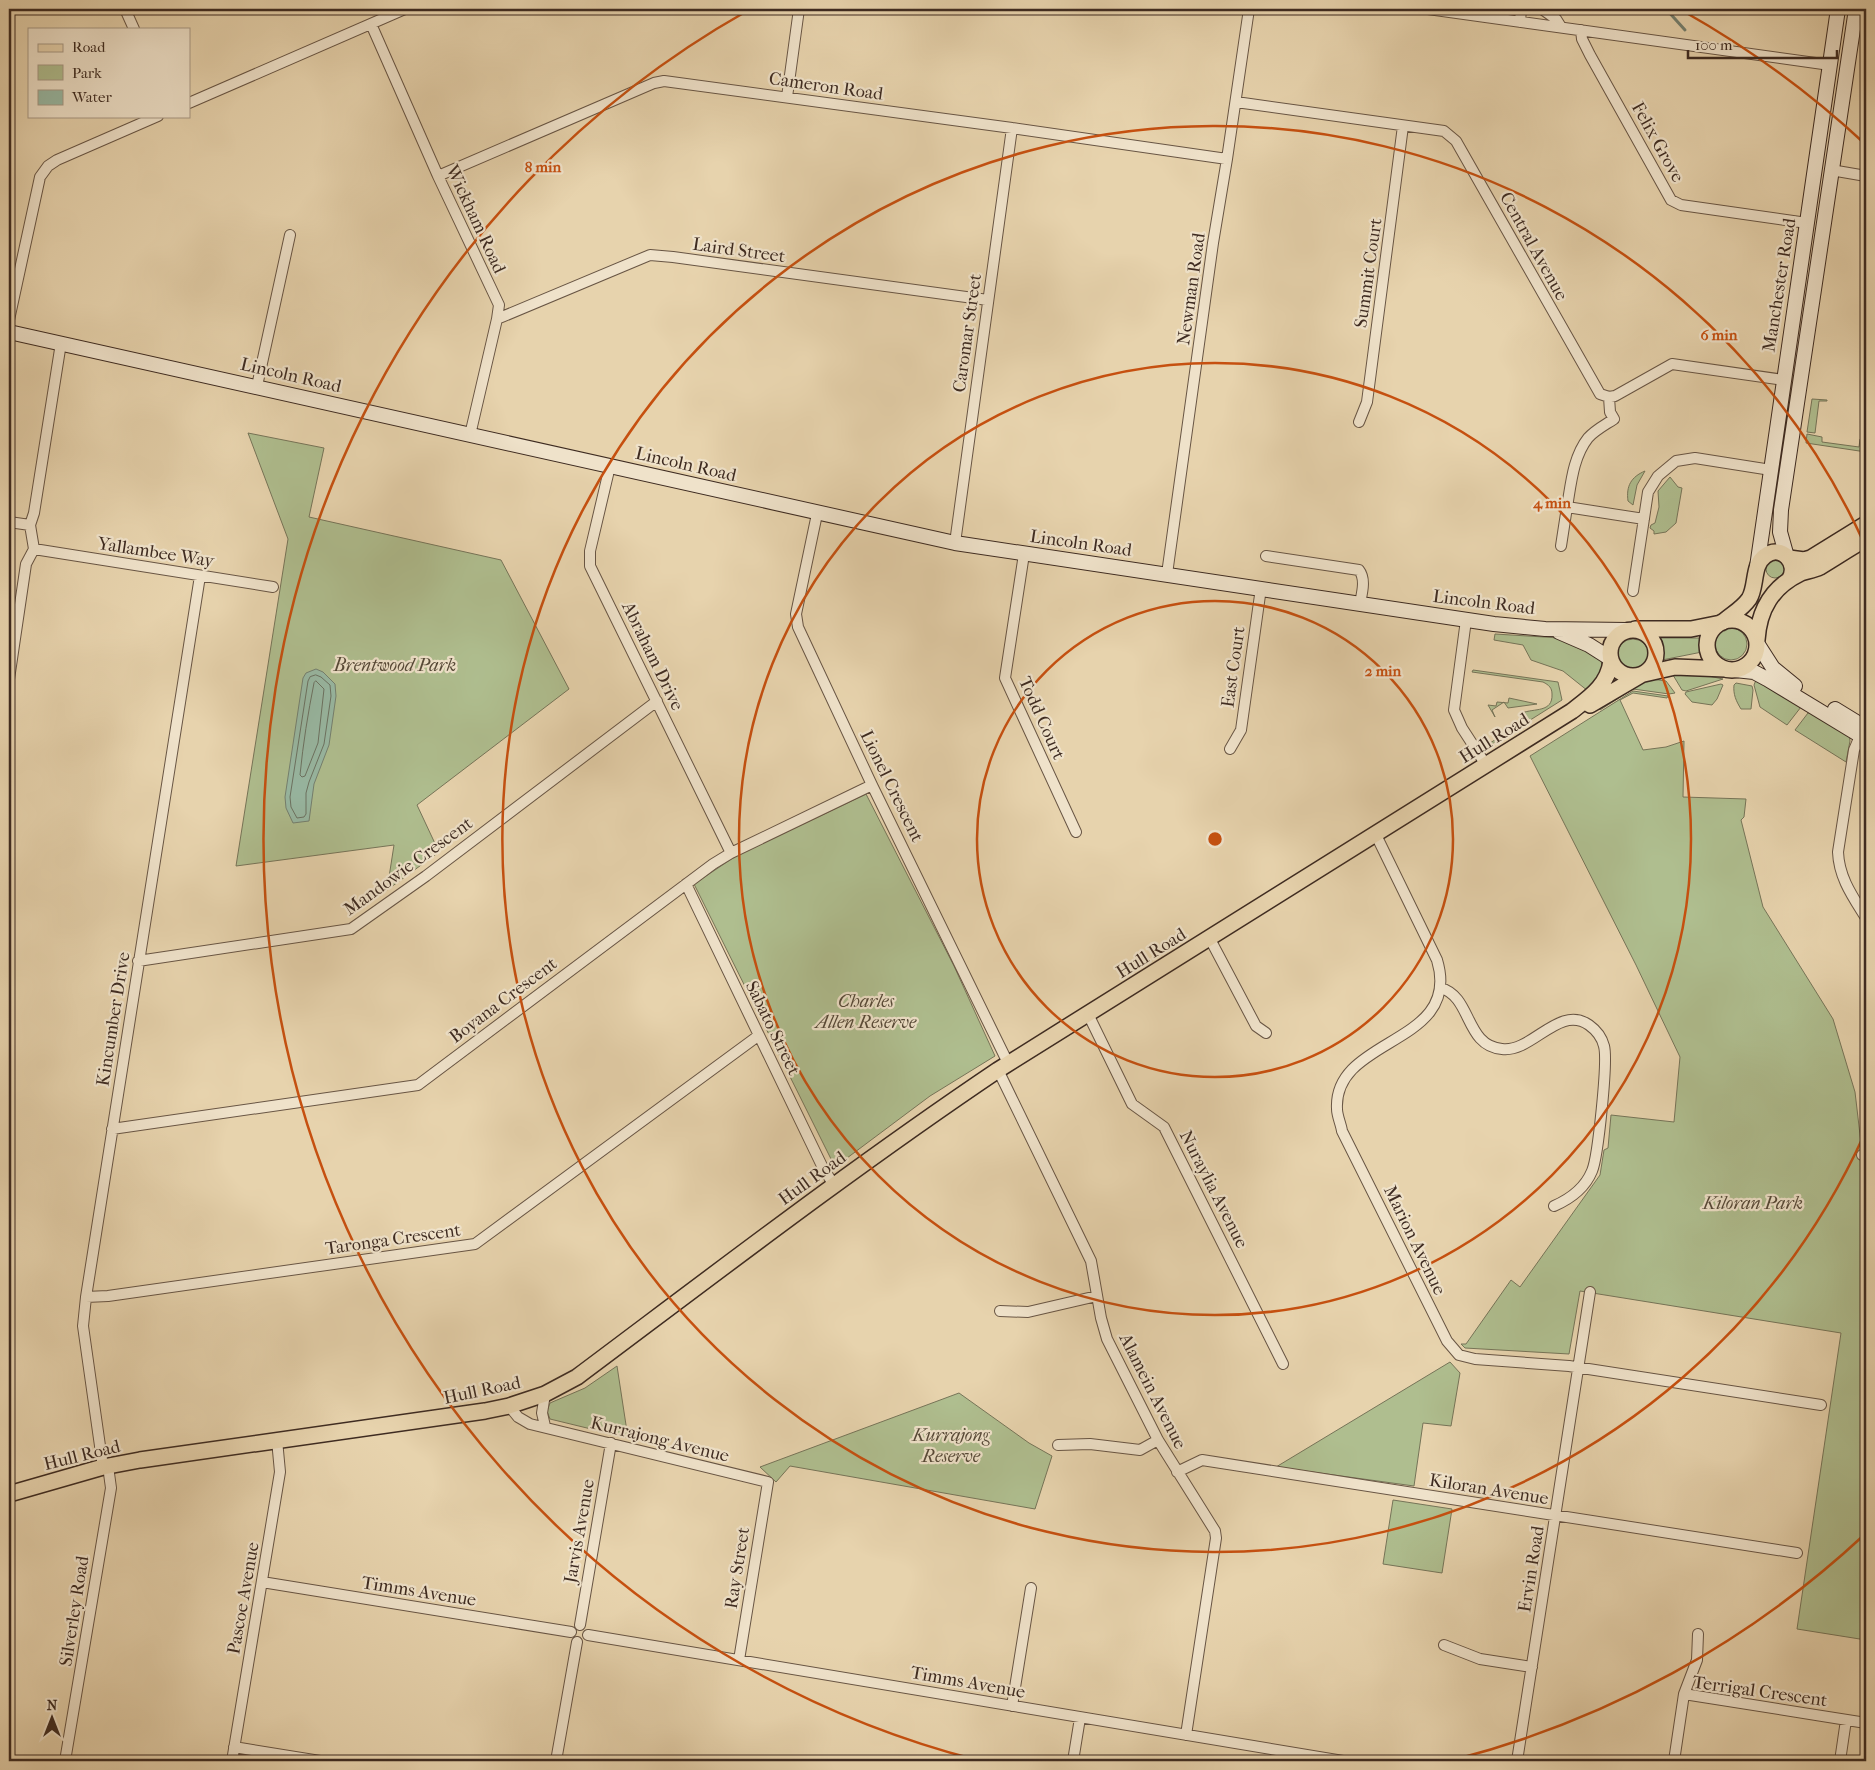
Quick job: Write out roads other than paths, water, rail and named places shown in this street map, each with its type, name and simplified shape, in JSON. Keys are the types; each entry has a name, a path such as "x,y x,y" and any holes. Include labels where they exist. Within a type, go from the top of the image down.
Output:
{"main road":[{"name":"Manchester Road","path":"1757,568 1838,9"},
{"name":"Manchester Road","path":"1788,558 1782,542 1779,521 1830,170 1856,9"},
{"path":"1815,168 1830,170"},
{"name":"Lincoln Road","path":"9,332 257,386 816,514 955,543 1466,620 1545,629 1630,630"},
{"path":"1784,380 1799,382"},
{"path":"1731,670 1746,666 1751,661 1756,651 1759,621 1764,606 1787,582 1825,557 1866,524"},
{"path":"1864,733 1810,700 1758,674 1731,670 1713,662 1707,642 1714,628 1738,611 1749,600 1757,568 1763,557 1771,553 1780,553 1788,558 1807,559 1825,557 1866,539"},
{"path":"1757,568 1759,578 1765,583 1774,586 1787,582 1793,569 1788,558"},
{"path":"1630,630 1648,637 1655,649 1654,662 1650,669 1642,674 1631,676 1622,674 1616,669 1611,660 1610,648 1613,640 1619,634 1630,630 1684,630 1733,620 1744,623 1752,631 1766,660 1779,675 1810,700"},
{"name":"Lincoln Road","path":"1545,629 1578,639 1611,660"},
{"name":"Hull Road","path":"9,1494 106,1467 140,1460 485,1411 509,1406 545,1394 577,1377 923,1120 1003,1066 1210,939 1572,711 1599,689 1607,678 1611,660"},
{"name":"Hull Road","path":"1572,711 1594,703 1642,674 1675,667 1731,670"}],"street":[{"path":"126,9 134,28"},
{"path":"190,103 405,9"},
{"path":"787,97 799,9"},
{"name":"Newman Road","path":"1167,574 1213,243 1249,9"},
{"path":"1428,9 1830,65"},
{"path":"1520,22 1521,9"},
{"path":"1542,9 1556,19 1561,28"},
{"name":"Wickham Road","path":"371,24 438,176 499,305 470,435"},
{"name":"Felix Grove","path":"1581,30 1582,39 1590,55 1671,200 1681,205 1807,223"},
{"name":"Cameron Road","path":"438,176 654,83 674,81 1227,159"},
{"name":"Central Avenue","path":"1236,102 1444,131 1456,141 1597,391 1609,397"},
{"path":"9,320 38,186 44,170 57,160 153,118"},
{"name":"Summit Court","path":"1359,422 1367,402 1404,126"},
{"name":"Caromar Street","path":"955,543 1012,128"},
{"path":"1830,170 1866,176"},
{"path":"257,386 290,235"},
{"name":"Laird Street","path":"497,319 650,255 988,300"},
{"path":"9,679 26,564 34,548 30,525 34,513 61,343"},
{"path":"1561,546 1573,474 1582,449 1594,432 1614,419 1610,412 1609,397 1620,394 1672,364 1784,380"},
{"path":"1633,591 1648,492 1657,477 1676,461 1696,458 1771,470"},
{"name":"Abraham Drive","path":"610,466 590,551 590,566 731,853"},
{"path":"1567,507 1644,519"},
{"name":"Lionel Crescent","path":"816,514 796,614 798,627 1003,1066"},
{"path":"9,522 30,525"},
{"name":"Yallambee Way","path":"34,548 273,587"},
{"name":"Todd Court","path":"1024,554 1005,678 1076,832"},
{"path":"1266,556 1360,570 1363,584 1360,603"},
{"name":"Kincumber Drive","path":"106,1467 83,1326 86,1297 200,576"},
{"name":"East Court","path":"1230,749 1241,730 1261,588"},
{"path":"1466,620 1454,710 1462,728 1486,765"},
{"name":"Mandowie Crescent","path":"138,962 351,929 426,876 657,701"},
{"path":"1864,733 1854,750 1838,861 1844,883 1866,918"},
{"name":"Boyana Crescent","path":"112,1129 418,1084 686,884 731,853 872,785"},
{"name":"Marion Avenue","path":"1376,835 1438,960 1442,973 1441,988 1433,1008 1422,1022 1362,1060 1350,1071 1339,1092 1337,1109 1342,1131 1447,1342 1459,1355 1475,1359 1579,1368 1821,1405"},
{"name":"Sabato Street","path":"686,884 758,1036 823,1168 834,1185"},
{"path":"1210,939 1256,1026 1266,1033"},
{"path":"1441,988 1452,992 1480,1040 1494,1048 1504,1050 1518,1047 1555,1025 1571,1020 1588,1024 1602,1040 1605,1058 1595,1162 1584,1184 1567,1200 1554,1206"},
{"name":"Nuraylia Avenue","path":"1088,1014 1132,1104 1164,1127 1283,1364"},
{"name":"Taronga Crescent","path":"86,1297 108,1296 476,1244 758,1036"},
{"name":"Alamein Avenue","path":"1003,1066 1091,1260 1107,1338 1158,1440 1215,1531 1216,1538 1186,1735"},
{"name":"Ervin Road","path":"1517,1761 1590,1292"},
{"path":"1000,1312 1028,1312 1097,1296"},
{"path":"545,1394 542,1413 545,1426"},
{"name":"Kurrajong Avenue","path":"509,1406 518,1417 530,1424 545,1426 768,1482"},
{"name":"Pascoe Avenue","path":"232,1761 280,1472 277,1440"},
{"path":"1058,1445 1090,1444 1140,1450 1158,1440"},
{"name":"Jarvis Avenue","path":"580,1625 611,1443"},
{"name":"Kiloran Avenue","path":"1177,1472 1202,1460 1797,1553"},
{"name":"Silverley Road","path":"65,1761 110,1488 106,1467"},
{"name":"Ray Street","path":"739,1660 768,1482"},
{"name":"Timms Avenue","path":"262,1582 571,1632"},
{"path":"1012,1706 1031,1588"},
{"path":"580,1625 585,1627 588,1635 584,1640 577,1642 572,1637 571,1632 575,1626 580,1625"},
{"path":"1684,1694 1697,1660 1698,1634"},
{"name":"Timms Avenue","path":"588,1635 1344,1761"},
{"path":"556,1761 577,1642"},
{"path":"1444,1645 1480,1659 1532,1667"},
{"name":"Terrigal Crescent","path":"1674,1761 1684,1694 1866,1723"},
{"path":"1073,1761 1080,1718"},
{"path":"1840,1761 1846,1720"},
{"path":"234,1747 320,1761"}],"water":[{"path":"316,669 323,672 335,684 336,696 329,745 314,784 309,821 293,823 286,808 285,797 303,678 306,673"}],"waterway":[{"path":"1666,9 1685,30"}],"park label":[{"name":"Brentwood Park","path":"395,665"},
{"name":"Charles Allen Reserve","path":"866,1011"},
{"name":"Kiloran Park","path":"1753,1203"},
{"name":"Kurrajong Reserve","path":"951,1445"}]}
